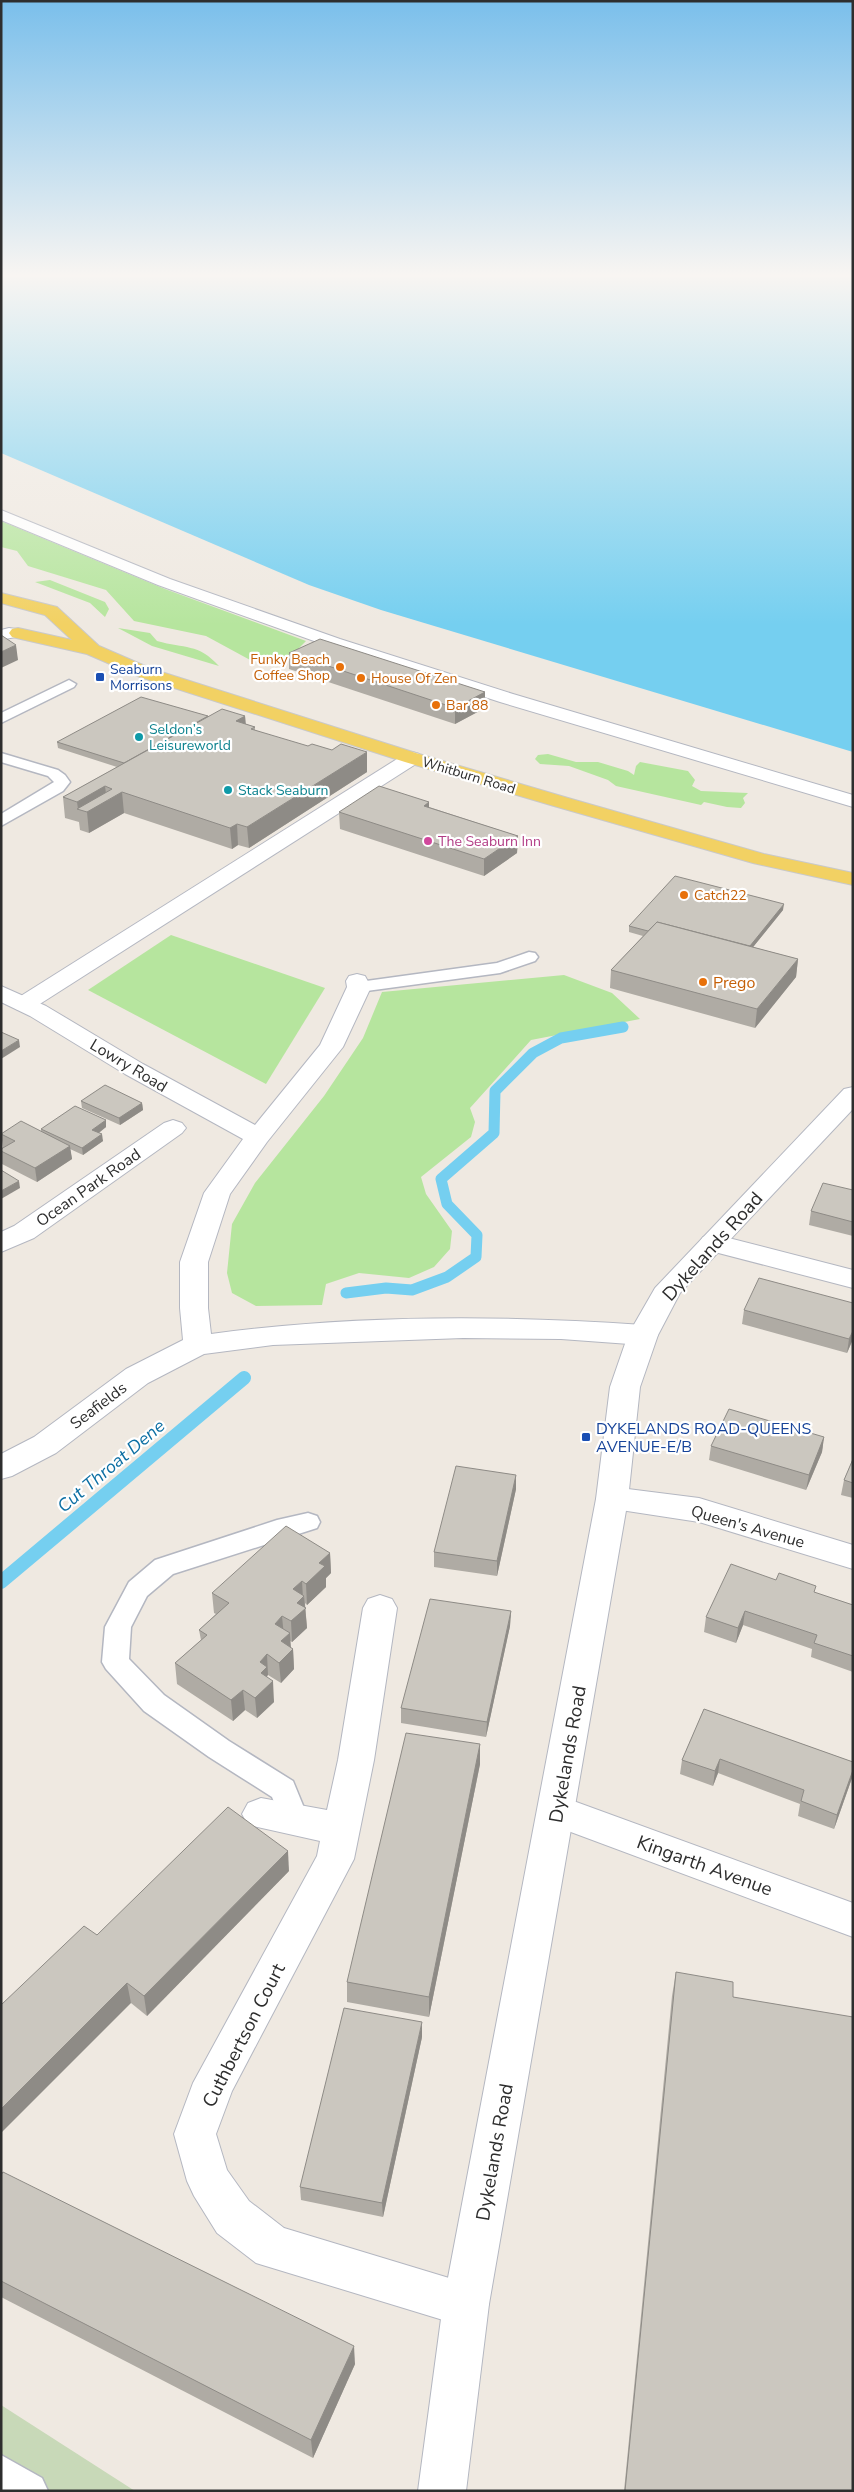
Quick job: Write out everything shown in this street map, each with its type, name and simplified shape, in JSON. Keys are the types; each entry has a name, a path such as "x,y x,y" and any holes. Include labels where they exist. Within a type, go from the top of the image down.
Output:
{"main road":[{"path":"1,598 51,611 93,650"},
{"path":"1,609 18,606 39,607"},
{"path":"8,633 45,628 54,622 55,616"},
{"path":"8,633 93,650"},
{"name":"Whitburn Road","path":"93,650 146,673 412,758 760,859 853,879"}],"street":[{"path":"1,514 164,582 300,630 506,697 853,801"},
{"path":"24,1004 412,758"},
{"path":"358,984 332,1047 258,1137 217,1193 194,1262 194,1308 198,1345 272,1336 463,1328 561,1329 642,1335"},
{"name":"Lowry Road","path":"1,993 24,1004 167,1088 258,1137"},
{"name":"Dykelands Road","path":"442,2491 466,2304 557,1811 612,1499 625,1388 642,1335 669,1288 853,1094"},
{"name":"Ocean Park Road","path":"1,1243 24,1232 173,1128"},
{"path":"713,1243 853,1279"},
{"name":"Seafields","path":"1,1468 45,1445 137,1376 198,1345"},
{"name":"Queen's Avenue","path":"612,1499 699,1510 853,1557"},
{"name":"Cuthbertson Court","path":"380,1608 356,1760 335,1859 214,2083 195,2134 209,2182 233,2217 272,2247 466,2304"},
{"name":"Kingarth Avenue","path":"557,1811 853,1920"},
{"path":"278,1817 342,1829"}],"lane":[{"path":"1,719 69,684"},
{"path":"1,757 53,773 62,782 58,788 1,821"},
{"path":"358,984 500,968 529,957"},
{"path":"278,1817 283,1789 219,1749 154,1702 115,1662 118,1627 138,1589 164,1567 286,1527 308,1522"},
{"path":"1,2474 29,2491"}],"green space":[{"path":"1,521 165,589 306,641 293,654 275,661 252,661 206,636 134,621 106,590 28,566 17,551 1,547"},
{"path":"50,580 105,602 109,609 105,617 90,603 35,582"},
{"path":"118,628 150,633 157,641 198,650 219,666 152,646"},
{"path":"548,754 576,762 598,762 628,771 634,775 636,766 640,762 688,771 695,780 692,786 701,791 748,793 743,798 745,803 741,808 704,802 701,805 616,786 608,780 569,766 540,764 535,759 538,755"},
{"path":"171,935 325,988 266,1084 88,990"},
{"path":"564,975 612,993 640,1019 531,1040 470,1108 475,1122 471,1137 421,1177 426,1194 452,1231 450,1249 434,1267 409,1278 359,1273 326,1284 322,1305 256,1306 232,1293 227,1273 232,1224 255,1183 324,1096 363,1038 382,992"},
{"path":"1,2405 135,2491 1,2491"}],"water":[{"path":"1,393 853,393 853,752 381,610 309,585 1,453"}],"building":[{"path":"1,635 16,645 1,652"},
{"path":"320,639 485,692 455,708 289,653"},
{"name":"Seldon’s Leisureworld","path":"141,697 208,716 124,763 57,742"},
{"name":"Stack Seaburn","path":"222,709 245,716 236,721 255,727 251,729 308,746 312,744 332,750 341,744 367,752 247,827 237,824 230,828 122,792 87,812 77,809 112,789 105,786 77,802 63,797"},
{"path":"379,786 429,802 424,806 518,836 484,859 339,812"},
{"path":"675,876 784,904 750,946 657,922 648,931 629,926"},
{"name":"Prego","path":"657,922 798,959 757,1009 611,970"},
{"path":"1,1032 19,1040 1,1051"},
{"path":"105,1085 142,1103 119,1118 81,1101"},
{"path":"75,1106 106,1120 92,1130 102,1134 82,1148 41,1129"},
{"path":"21,1121 70,1146 35,1168 1,1151 1,1149 15,1141 1,1134"},
{"path":"1,1170 19,1181 1,1191"},
{"path":"823,1183 853,1190 853,1222 811,1211"},
{"path":"759,1278 853,1303 853,1331 849,1339 744,1310"},
{"path":"729,1409 824,1437 809,1475 711,1446"},
{"path":"853,1459 853,1483 844,1480"},
{"path":"456,1466 516,1475 497,1561 434,1552"},
{"path":"286,1526 330,1553 319,1563 325,1566 306,1584 302,1581 293,1589 304,1596 297,1603 306,1608 291,1621 282,1616 275,1624 290,1633 281,1641 293,1649 279,1663 267,1654 260,1662 267,1667 261,1673 273,1681 255,1698 243,1690 231,1700 175,1663 207,1635 199,1630 229,1603 212,1593"},
{"path":"731,1564 776,1580 779,1573 816,1586 814,1592 853,1605 853,1656 814,1643 817,1635 745,1611 738,1628 706,1617"},
{"path":"430,1599 511,1611 487,1722 401,1708"},
{"path":"704,1709 853,1762 853,1770 837,1815 801,1801 804,1790 720,1759 715,1771 682,1760"},
{"path":"406,1733 480,1744 429,1997 347,1982"},
{"path":"228,1807 288,1851 144,1996 127,1983 1,2109 1,2005 84,1926 97,1935"},
{"path":"676,1972 733,1982 733,1997 853,2017 853,2491 625,2491"},
{"path":"344,2008 422,2022 382,2203 300,2187"},
{"path":"3,2172 354,2346 311,2440 1,2281 1,2175"}],"waterway":[{"name":"Cut Throat Dene","path":"346,1293 386,1288 412,1290 447,1277 476,1257 477,1235 447,1204 441,1179 494,1133 495,1091 533,1053 561,1038 623,1027"},
{"name":"Cut Throat Dene","path":"1,1582 244,1378"}],"place":[{"name":"Funky Beach Coffee Shop","path":"340,667"},
{"name":"Seaburn Morrisons","path":"100,677"},
{"name":"House Of Zen","path":"361,678"},
{"name":"Bar 88","path":"436,705"},
{"name":"Seldon’s Leisureworld","path":"139,737"},
{"name":"Stack Seaburn","path":"228,790"},
{"name":"The Seaburn Inn","path":"428,841"},
{"name":"Catch22","path":"684,895"},
{"name":"Prego","path":"703,982"},
{"name":"DYKELANDS ROAD-QUEENS AVENUE-E/B","path":"586,1437"}]}
